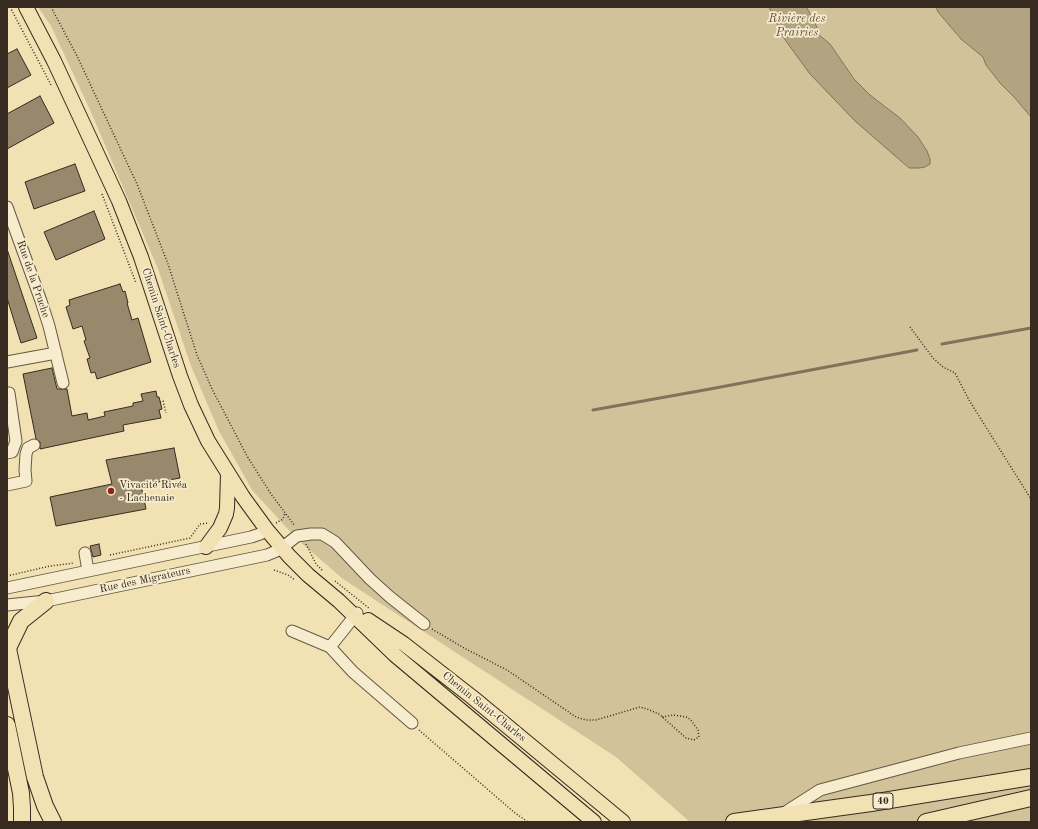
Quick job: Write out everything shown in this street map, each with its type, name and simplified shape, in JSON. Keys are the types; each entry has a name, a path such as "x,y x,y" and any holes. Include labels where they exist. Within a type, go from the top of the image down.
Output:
{"highway":[{"path":"46,601 22,621 7,646 36,777 45,806 53,822"},
{"path":"7,725 21,793 22,822"},
{"name":"40","path":"734,822 884,801 1031,778"},
{"path":"926,822 1031,798"}],"main road":[{"name":"Chemin Saint-Charles","path":"26,7 54,61 110,180 141,258 188,398 206,437 228,474 270,527 282,548 308,575 339,601 356,614 404,644 472,697 623,822"},
{"path":"206,547 220,528 226,514 228,474"},
{"name":"Chemin Saint-Charles","path":"356,614 395,655 594,822"}],"street":[{"name":"Rue de la Pruche","path":"7,207 41,301 63,383"},
{"path":"7,362 56,353"},
{"path":"7,393 9,393 16,440 12,452 7,453"},
{"path":"7,485 26,480 26,454 28,448 34,445"},
{"name":"Rue des Migrateurs","path":"7,588 251,538 270,527"},
{"name":"Rue des Migrateurs","path":"7,606 27,602 46,601 266,555 282,548 297,536 322,534 342,549 370,579 390,597 424,624"},
{"path":"85,553 88,571"},
{"path":"330,647 356,614"},
{"path":"292,631 330,647 353,672 412,723"},
{"path":"780,816 820,790 959,753 1031,738"}],"path":[{"path":"10,7 52,86"},
{"name":"Chemin Saint-Charles","path":"51,7 77,56 137,184 168,264 197,355 212,389 247,456 296,528"},
{"name":"Chemin Saint-Charles","path":"102,194 137,285"},
{"path":"910,327 933,358 943,367 955,373 969,400 1031,499"},
{"path":"160,402 163,401 166,413"},
{"path":"270,527 283,519 285,513"},
{"path":"105,558 123,552 190,538 200,524 206,522 211,523"},
{"path":"7,576 50,566 75,563"},
{"path":"424,624 457,644 506,670 576,717 586,720 596,720 640,707 653,711 662,717 686,738 694,740 699,737 698,730 690,719 673,715 662,717"},
{"path":"412,723 515,814 528,822"}],"shaded area":[{"path":"38,7 769,7 783,37 908,168 919,168 930,164 930,159 918,137 900,118 870,95 854,79 838,55 824,38 817,33 817,27 806,7 936,7 938,12 961,39 983,57 986,65 1000,83 1031,117 1031,822 690,822 616,757 343,579 297,539 252,490 219,431 191,366 158,269 90,110 51,26"}],"water":[{"name":"Rivière des Prairies","path":"769,7 806,7 817,27 817,33 830,44 854,79 870,95 900,118 918,137 927,151 930,164 925,167 909,168 855,121 810,74 783,37"},
{"path":"936,7 1031,7 1031,117 1000,83 986,65 983,57 961,39 938,12"}],"building":[{"path":"17,49 31,75 7,88 7,54"},
{"path":"40,96 54,123 7,149 7,114"},
{"path":"75,164 85,191 34,209 25,182"},
{"path":"94,211 105,239 56,260 44,232"},
{"path":"8,252 37,338 21,343 7,298"},
{"path":"120,284 123,292 125,291 132,320 138,318 151,362 97,379 95,372 91,373 87,359 90,358 84,341 86,340 82,326 73,329 66,307 70,305 69,300"},
{"path":"52,368 57,389 67,389 72,416 87,413 88,420 105,416 104,412 133,406 133,403 143,401 141,394 156,391 162,409 159,410 161,418 123,425 124,431 40,449 40,442 36,439 23,374"},
{"name":"Vivacité Rivéa - Lachenaie","path":"174,448 180,478 141,485 146,509 56,526 50,497 112,484 106,460"},
{"path":"99,544 101,555 93,557 90,546"}],"waterway":[{"path":"942,344 1031,328"},
{"path":"593,410 917,350"}],"place":[{"name":"Vivacité Rivéa - Lachenaie","path":"111,491"}]}
